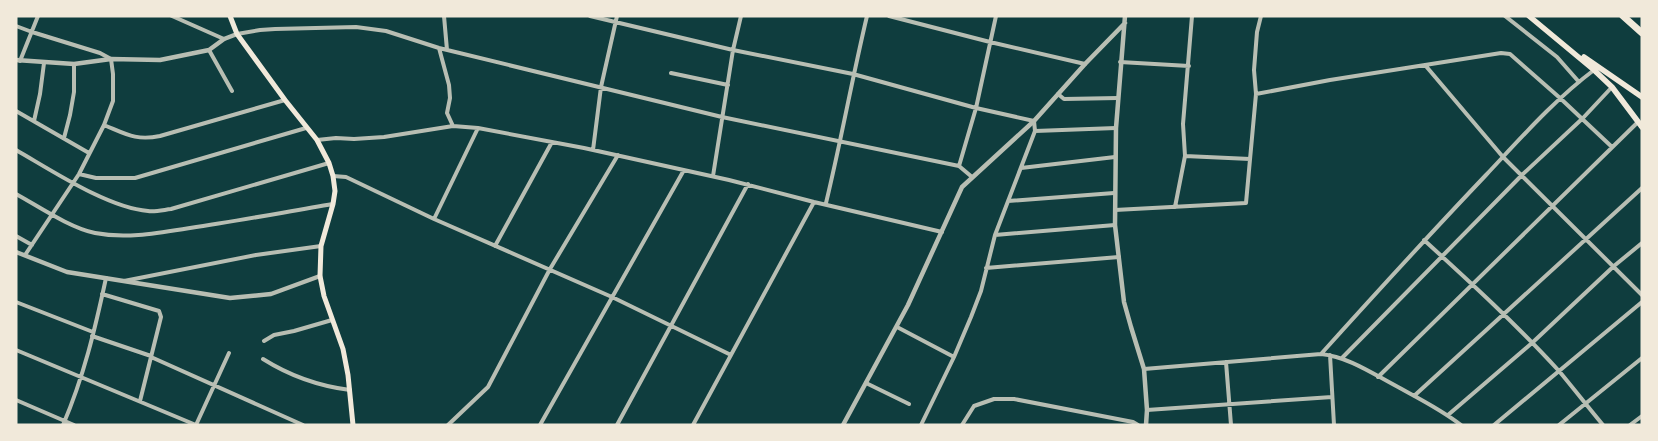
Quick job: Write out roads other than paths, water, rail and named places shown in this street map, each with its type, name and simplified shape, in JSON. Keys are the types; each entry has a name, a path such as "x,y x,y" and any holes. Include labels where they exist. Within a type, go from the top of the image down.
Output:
{"highway":[{"path":"1623,16 1642,33"}],"main road":[{"path":"230,16 237,34 306,128 317,140 329,163 333,176 335,191 321,246 320,276 324,296 343,349 350,390 353,425"},
{"path":"1528,16 1642,97"},
{"path":"1558,39 1612,87 1640,125"}],"street":[{"path":"38,16 18,61 74,64 111,59 160,60 209,50 237,34 260,30 356,27 386,31 439,48 722,117 959,166 972,177"},
{"path":"172,16 224,40"},
{"path":"444,16 447,50"},
{"path":"590,16 733,50 854,74 976,108 1034,120"},
{"path":"592,150 601,87 618,16"},
{"path":"713,176 733,50 741,16"},
{"path":"826,203 841,142 867,16"},
{"path":"889,16 1085,64"},
{"path":"959,166 976,108 996,16"},
{"path":"1125,16 1116,128 1114,210 1124,302 1144,369 1148,410 1146,425"},
{"path":"1175,207 1185,156 1183,124 1192,16"},
{"path":"1114,210 1246,203 1256,94 1254,70 1257,32 1261,16"},
{"path":"1504,16 1557,57 1578,82"},
{"path":"843,425 922,276 962,188 1034,120 1125,23"},
{"path":"16,26 100,53 111,59"},
{"path":"439,48 449,85 448,113 454,126"},
{"path":"209,50 232,91"},
{"path":"1256,94 1330,80 1501,53 1510,54 1583,118 1612,147"},
{"path":"25,255 79,174 104,125 113,101 111,59"},
{"path":"1120,62 1189,66"},
{"path":"34,121 44,63"},
{"path":"64,138 74,92 74,64"},
{"path":"1425,65 1503,157 1642,295"},
{"path":"1320,354 1503,157 1560,98 1594,70"},
{"path":"671,73 728,85"},
{"path":"1342,358 1522,175 1583,118 1612,87"},
{"path":"1058,94 1064,99 1118,98"},
{"path":"104,125 136,138 146,139 285,100"},
{"path":"16,111 90,153"},
{"path":"920,425 954,357 981,291 995,235 1035,131 1034,120"},
{"path":"1378,377 1612,147 1640,125"},
{"path":"317,140 384,137 454,126 478,128 618,155 713,176 942,232"},
{"path":"79,174 96,178 135,178 306,128"},
{"path":"434,219 478,128"},
{"path":"1035,131 1116,128"},
{"path":"495,246 552,142"},
{"path":"16,150 72,183 110,201 136,210 150,212 171,209 329,163"},
{"path":"448,425 488,387 550,270 618,155"},
{"path":"1185,156 1250,159"},
{"path":"1021,168 1115,157"},
{"path":"541,424 684,170"},
{"path":"333,176 346,178 612,297 730,355"},
{"path":"616,425 748,184"},
{"path":"1414,396 1642,188"},
{"path":"1008,201 1114,193"},
{"path":"16,194 72,225 94,233 142,235 333,204"},
{"path":"693,425 814,202"},
{"path":"995,235 1115,225"},
{"path":"16,236 32,245"},
{"path":"1424,240 1504,314 1532,343 1559,372 1602,425"},
{"path":"1448,415 1532,343 1614,266 1642,243"},
{"path":"123,281 256,255 321,246"},
{"path":"16,252 66,272 230,298 271,294 320,276"},
{"path":"986,268 1119,258"},
{"path":"64,423 82,376 106,278"},
{"path":"102,294 159,311 161,318 140,401"},
{"path":"16,302 151,356 303,425"},
{"path":"1494,425 1642,302"},
{"path":"264,341 274,335 332,320"},
{"path":"896,327 954,357"},
{"path":"16,350 196,425 229,353"},
{"path":"1144,369 1320,354 1330,355 1342,358 1414,396 1462,425"},
{"path":"1330,355 1334,425"},
{"path":"1559,425 1642,358"},
{"path":"263,359 282,371 318,384 350,390"},
{"path":"1226,362 1231,425"},
{"path":"866,384 908,404"},
{"path":"1148,410 1332,397"},
{"path":"962,425 974,406 994,399 1014,398 1133,422 1138,425"},
{"path":"16,400 64,423 74,425"},
{"path":"1630,425 1642,416"}]}
